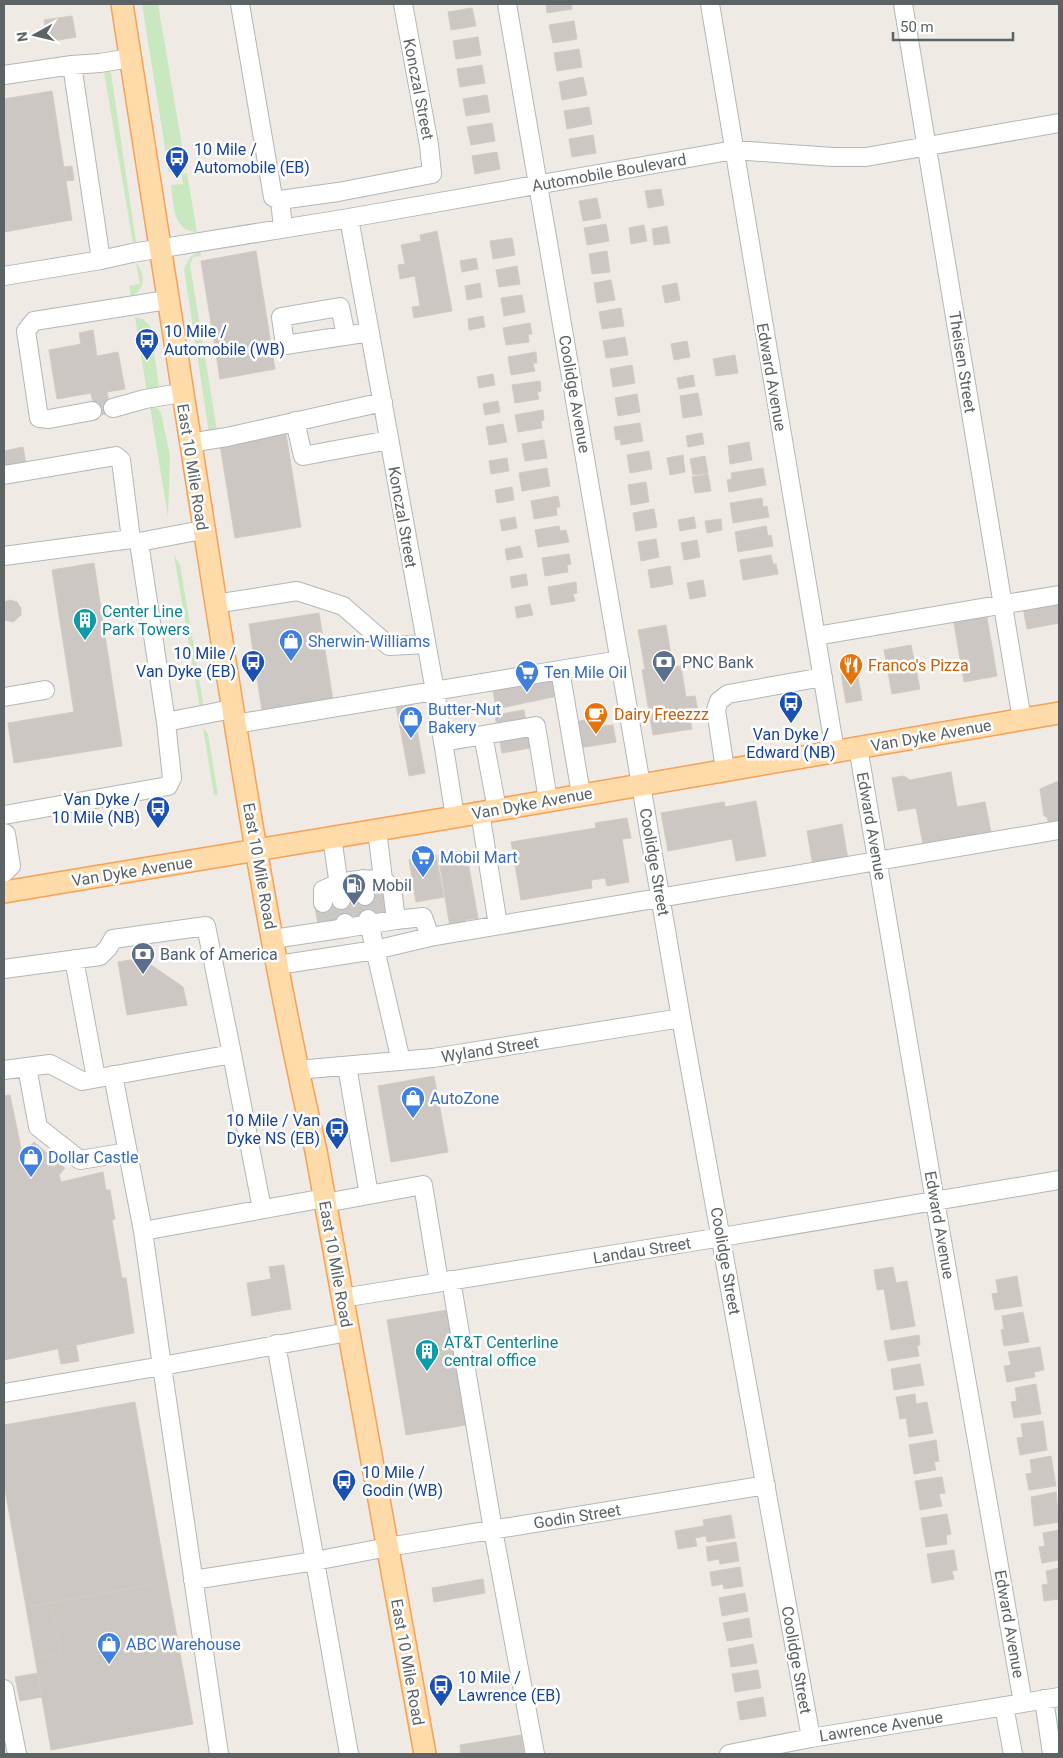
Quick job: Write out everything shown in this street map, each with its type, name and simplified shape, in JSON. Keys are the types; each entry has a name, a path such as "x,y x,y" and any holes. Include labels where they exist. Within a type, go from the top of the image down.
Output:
{"main road":[{"name":"East 10 Mile Road","path":"122,4 202,530 256,850 298,1070 316,1151 425,1754"},
{"name":"Van Dyke Avenue","path":"4,885 256,850 378,830 1022,720 1059,712"}],"street":[{"path":"240,4 273,197 280,200 338,192 432,174"},
{"name":"Konczal Street","path":"403,4 429,145 434,203"},
{"name":"Coolidge Avenue","path":"507,4 641,784"},
{"name":"Edward Avenue","path":"710,4 835,751"},
{"name":"Theisen Street","path":"903,4 1022,720"},
{"path":"4,75 130,58"},
{"path":"72,65 102,260"},
{"name":"Automobile Boulevard","path":"4,276 349,218 734,150 834,157 866,157 1059,123"},
{"path":"280,200 283,228"},
{"name":"Konczal Street","path":"349,218 435,691 455,817"},
{"path":"92,411 39,418 26,331 34,321 167,300"},
{"path":"346,336 370,332"},
{"path":"113,408 145,399 181,393"},
{"path":"189,443 227,437 382,402"},
{"path":"295,421 303,456 389,440"},
{"path":"4,475 116,456 121,460 166,722 172,778 168,786 4,816"},
{"path":"4,556 135,541 202,530"},
{"path":"216,604 298,592 342,606 389,646 426,644"},
{"path":"816,636 1059,595"},
{"path":"166,722 234,716 435,691 620,660"},
{"path":"560,670 581,794"},
{"path":"725,770 716,710 719,701 728,694 823,677"},
{"path":"4,697 45,690"},
{"path":"443,742 536,726 548,800"},
{"path":"483,735 498,925"},
{"name":"Edward Avenue","path":"858,747 1023,1703"},
{"name":"Coolidge Street","path":"641,784 681,1018 811,1738"},
{"path":"378,830 383,879 392,888 396,920"},
{"path":"278,965 375,950 430,936 1059,830"},
{"path":"4,833 6,834 11,866 4,885"},
{"path":"332,837 341,900"},
{"path":"324,903 324,890 338,883 364,888 383,879"},
{"path":"273,939 368,922 423,917 430,936"},
{"path":"368,922 401,1061"},
{"path":"4,969 100,956 113,940 206,926 262,1209"},
{"path":"74,959 96,1078"},
{"name":"Wyland Street","path":"298,1070 433,1058 681,1018"},
{"path":"4,1070 50,1064 82,1080 232,1054"},
{"path":"347,1066 369,1195"},
{"path":"28,1067 38,1127 80,1160 128,1152"},
{"path":"113,1075 143,1231 219,1754"},
{"name":"Landau Street","path":"342,1298 722,1238 1059,1180"},
{"path":"143,1231 262,1209 369,1195 423,1185 445,1281 535,1754"},
{"path":"4,1393 348,1332"},
{"path":"276,1344 349,1754"},
{"name":"Godin Street","path":"193,1580 766,1485"},
{"path":"4,1689 16,1754"},
{"path":"1023,1703 1052,1698 1052,1754"},
{"name":"Lawrence Avenue","path":"729,1754 811,1738 1023,1703"},
{"path":"1004,1706 1013,1754"}],"green space":[{"path":"142,4 158,4 186,170 169,173"},
{"path":"109,71 111,73 136,242 133,243 104,72"},
{"path":"187,173 197,232 183,227 174,208 171,185 183,184 182,174"},
{"path":"200,251 201,256 193,257 190,265 217,431 209,433 184,269 190,257"},
{"path":"136,263 143,277 139,290 131,296 129,286 140,284"},
{"path":"135,317 143,319 150,326 159,387 158,390 147,393"},
{"path":"150,407 157,408 161,413 170,456 168,517"},
{"path":"174,555 180,565 203,702 200,709"},
{"path":"203,728 208,734 218,795 214,795"}],"building":[{"path":"546,4 571,4 572,9 547,13"},
{"path":"472,8 476,26 451,30 448,12"},
{"path":"72,16 76,37 48,42 44,20"},
{"path":"574,21 577,39 553,43 549,25"},
{"path":"478,37 481,55 456,59 453,41"},
{"path":"579,49 582,67 557,71 554,53"},
{"path":"482,65 485,83 460,87 457,69"},
{"path":"583,77 587,95 562,100 559,82"},
{"path":"52,91 72,220 4,232 4,99"},
{"path":"487,95 490,112 466,116 463,99"},
{"path":"589,107 592,124 567,129 564,111"},
{"path":"492,123 495,141 471,145 467,127"},
{"path":"593,135 596,153 572,157 569,139"},
{"path":"497,152 500,169 475,174 472,156"},
{"path":"72,166 74,180 66,181 64,167"},
{"path":"661,189 664,205 648,208 645,191"},
{"path":"597,198 601,218 583,221 579,201"},
{"path":"606,224 609,241 587,245 584,228"},
{"path":"644,225 647,241 631,244 629,228"},
{"path":"667,226 670,243 654,245 652,229"},
{"path":"437,231 452,311 414,318 412,307 420,306 415,276 400,279 398,265 405,264 401,245 421,241 420,235"},
{"path":"512,238 515,255 493,259 490,241"},
{"path":"256,251 275,369 220,379 201,261"},
{"path":"607,251 610,272 592,274 589,254"},
{"path":"476,258 478,269 462,272 460,261"},
{"path":"517,266 520,284 499,287 496,270"},
{"path":"611,280 615,300 597,303 594,283"},
{"path":"480,283 482,297 467,300 465,286"},
{"path":"677,283 680,300 665,303 662,286"},
{"path":"522,295 525,312 504,316 501,298"},
{"path":"621,308 624,326 602,329 599,312"},
{"path":"483,316 485,327 469,330 468,319"},
{"path":"530,323 532,334 528,334 529,342 506,345 503,328"},
{"path":"93,330 97,356 118,352 125,389 107,392 111,413 95,416 91,393 57,399 49,350 81,344 79,333"},
{"path":"625,337 628,355 606,358 603,341"},
{"path":"687,341 690,357 674,360 671,344"},
{"path":"536,352 537,363 533,363 535,371 511,375 508,357"},
{"path":"735,355 738,373 716,376 713,359"},
{"path":"632,365 635,383 613,387 610,369"},
{"path":"493,374 495,385 479,388 477,377"},
{"path":"693,375 695,386 679,389 677,378"},
{"path":"540,381 541,391 537,392 539,399 515,403 512,385"},
{"path":"698,393 702,415 683,418 680,396"},
{"path":"637,394 640,412 618,416 615,398"},
{"path":"498,401 500,412 485,415 483,404"},
{"path":"543,410 544,420 541,421 542,428 518,432 515,415"},
{"path":"640,423 643,441 621,445 620,439 616,440 614,427"},
{"path":"503,424 507,442 489,445 486,427"},
{"path":"267,431 268,437 286,434 301,527 235,538 220,445"},
{"path":"702,433 704,444 688,447 686,436"},
{"path":"544,440 547,458 525,461 522,444"},
{"path":"749,442 752,460 730,464 728,446"},
{"path":"23,447 26,464 4,468 4,451"},
{"path":"649,451 652,469 630,473 627,455"},
{"path":"683,455 685,472 670,475 667,458"},
{"path":"705,456 708,473 693,475 690,459"},
{"path":"507,458 509,471 491,474 489,461"},
{"path":"547,468 550,486 522,491 519,473"},
{"path":"763,468 766,485 729,492 727,480 732,479 731,473"},
{"path":"708,474 711,491 695,493 692,477"},
{"path":"646,482 649,502 631,505 628,485"},
{"path":"512,487 514,500 497,503 495,490"},
{"path":"558,496 560,507 556,507 557,515 534,519 531,501"},
{"path":"762,498 763,507 767,506 769,517 733,523 730,503"},
{"path":"654,509 657,527 636,531 633,513"},
{"path":"515,517 517,528 502,531 500,520"},
{"path":"694,517 696,528 680,531 678,520"},
{"path":"721,519 722,530 707,533 705,521"},
{"path":"559,526 560,531 566,530 569,542 538,547 535,530"},
{"path":"766,526 768,536 771,535 773,546 738,552 735,532"},
{"path":"656,539 659,557 641,561 638,542"},
{"path":"697,540 700,557 684,560 681,543"},
{"path":"520,546 523,557 507,560 505,549"},
{"path":"569,554 571,564 567,565 568,572 545,576 542,558"},
{"path":"771,555 773,564 776,564 778,574 743,580 740,560"},
{"name":"Center Line Park Towers","path":"94,563 122,746 14,763 8,723 74,712 52,570"},
{"path":"670,566 673,584 651,588 648,570"},
{"path":"526,574 528,585 512,588 510,577"},
{"path":"703,580 706,596 690,599 687,583"},
{"path":"576,582 577,593 573,594 575,601 551,605 548,587"},
{"path":"10,600 17,602 21,608 21,615 13,622 4,620 4,602"},
{"path":"1059,600 1059,623 1027,629 1023,607"},
{"path":"530,604 533,615 517,618 515,607"},
{"path":"986,612 997,676 964,682 953,618"},
{"name":"Sherwin-Williams","path":"319,613 333,700 262,711 249,624"},
{"name":"PNC Bank","path":"666,625 673,667 681,666 686,697 695,696 699,716 690,717 692,729 653,735 642,670 645,669 638,630"},
{"path":"911,645 920,689 892,694 884,650"},
{"name":"Franco's Pizza","path":"857,671 862,700 846,703 841,673"},
{"path":"555,679 558,696 496,709 493,690"},
{"name":"Butter-Nut Bakery","path":"412,703 425,773 409,776 396,706"},
{"path":"524,710 530,748 502,753 495,715"},
{"name":"Dairy Freezzz","path":"594,718 596,727 613,725 616,742 579,748 575,722"},
{"path":"951,772 957,807 985,802 991,832 923,844 916,808 898,811 892,778 904,776 910,780"},
{"path":"1059,782 1059,824 1049,825 1047,817 1044,816 1040,789"},
{"path":"756,801 766,856 736,861 732,839 668,851 661,813 724,802 725,807"},
{"path":"627,818 631,838 622,839 629,882 607,886 605,878 591,880 592,888 521,900 511,842 596,828 595,823"},
{"path":"842,824 848,860 813,866 807,831"},
{"path":"461,851 462,856 467,856 478,918 465,920 466,925 450,927 438,855"},
{"path":"436,855 444,897 416,902 409,860"},
{"path":"388,892 392,915 323,927 319,904"},
{"name":"Bank of America","path":"141,958 183,987 187,1005 127,1015 118,962"},
{"name":"AutoZone","path":"434,1076 448,1152 391,1162 378,1086"},
{"path":"10,1095 22,1153 34,1142 65,1168 59,1175 61,1182 103,1172 106,1190 110,1190 115,1219 112,1220 122,1278 126,1278 134,1333 4,1360 4,1096"},
{"path":"284,1265 291,1309 252,1316 247,1283 271,1279 269,1267"},
{"path":"893,1267 896,1283 907,1281 915,1326 891,1330 884,1289 877,1290 874,1270"},
{"path":"1017,1276 1022,1306 995,1310 992,1294 998,1293 996,1280"},
{"name":"AT&T Centerline central office","path":"447,1310 466,1425 406,1435 387,1320"},
{"path":"1023,1312 1029,1342 1004,1346 1001,1330 1004,1329 1002,1316"},
{"path":"919,1335 920,1345 917,1346 919,1356 888,1361 884,1341"},
{"path":"76,1345 79,1361 61,1364 58,1349"},
{"path":"1040,1347 1044,1370 1034,1372 1035,1377 1007,1382 1004,1366 1011,1365 1008,1352"},
{"path":"920,1364 924,1385 894,1390 891,1369"},
{"path":"1036,1384 1041,1414 1014,1418 1011,1402 1017,1401 1015,1388"},
{"path":"915,1394 916,1404 927,1402 933,1433 909,1437 906,1418 900,1419 896,1397"},
{"path":"135,1402 167,1582 26,1607 4,1484 4,1425"},
{"path":"1043,1421 1047,1450 1020,1455 1017,1438 1023,1437 1021,1424"},
{"path":"936,1440 939,1461 934,1462 936,1470 914,1474 909,1445"},
{"path":"1051,1456 1056,1486 1029,1490 1026,1474 1032,1473 1030,1460"},
{"path":"942,1477 945,1493 939,1494 942,1506 920,1510 915,1481"},
{"path":"1056,1492 1059,1522 1034,1526 1031,1497"},
{"path":"947,1514 951,1534 946,1535 947,1544 926,1547 921,1518"},
{"path":"731,1515 735,1538 707,1542 706,1536 695,1538 697,1546 678,1549 675,1531 704,1526 703,1520"},
{"path":"1059,1530 1059,1560 1042,1563 1039,1547 1045,1546 1043,1533"},
{"path":"736,1542 739,1561 720,1564 719,1559 708,1561 706,1547"},
{"path":"954,1550 957,1570 952,1571 954,1579 932,1583 927,1554"},
{"path":"740,1567 743,1586 724,1589 723,1584 712,1586 710,1572"},
{"path":"1059,1568 1059,1599 1044,1601 1042,1585 1048,1584 1046,1571"},
{"path":"483,1579 485,1593 434,1602 432,1588"},
{"name":"ABC Warehouse","path":"167,1582 193,1724 51,1750 35,1658 61,1653 51,1603"},
{"path":"745,1593 748,1611 722,1616 719,1598"},
{"path":"51,1603 61,1653 35,1658 26,1607"},
{"path":"749,1618 752,1637 727,1641 723,1623"},
{"path":"753,1644 757,1663 731,1667 728,1649"},
{"path":"758,1670 761,1688 735,1692 732,1674"},
{"path":"38,1673 42,1697 20,1701 15,1677"},
{"path":"763,1697 766,1716 740,1720 737,1702"},
{"path":"521,1735 524,1754 461,1754 460,1745"}],"tunnel":[{"path":"323,903 327,926"}],"place":[{"name":"10 Mile / Automobile (EB)","path":"177,179"},
{"name":"10 Mile / Automobile (WB)","path":"147,361"},
{"name":"Center Line Park Towers","path":"85,641"},
{"name":"Sherwin-Williams","path":"291,662"},
{"name":"10 Mile / Van Dyke (EB)","path":"253,683"},
{"name":"PNC Bank","path":"664,683"},
{"name":"Franco's Pizza","path":"851,686"},
{"name":"Ten Mile Oil","path":"527,693"},
{"name":"Van Dyke / Edward (NB)","path":"791,724"},
{"name":"Dairy Freezzz","path":"596,735"},
{"name":"Butter-Nut Bakery","path":"411,739"},
{"name":"Van Dyke / 10 Mile (NB)","path":"158,829"},
{"name":"Mobil Mart","path":"423,878"},
{"name":"Mobil","path":"354,906"},
{"name":"Bank of America","path":"143,975"},
{"name":"AutoZone","path":"413,1119"},
{"name":"10 Mile / Van Dyke NS (EB)","path":"337,1150"},
{"name":"Dollar Castle","path":"31,1178"},
{"name":"AT&T Centerline central office","path":"427,1372"},
{"name":"10 Mile / Godin (WB)","path":"344,1502"},
{"name":"ABC Warehouse","path":"109,1665"},
{"name":"10 Mile / Lawrence (EB)","path":"441,1707"}]}
